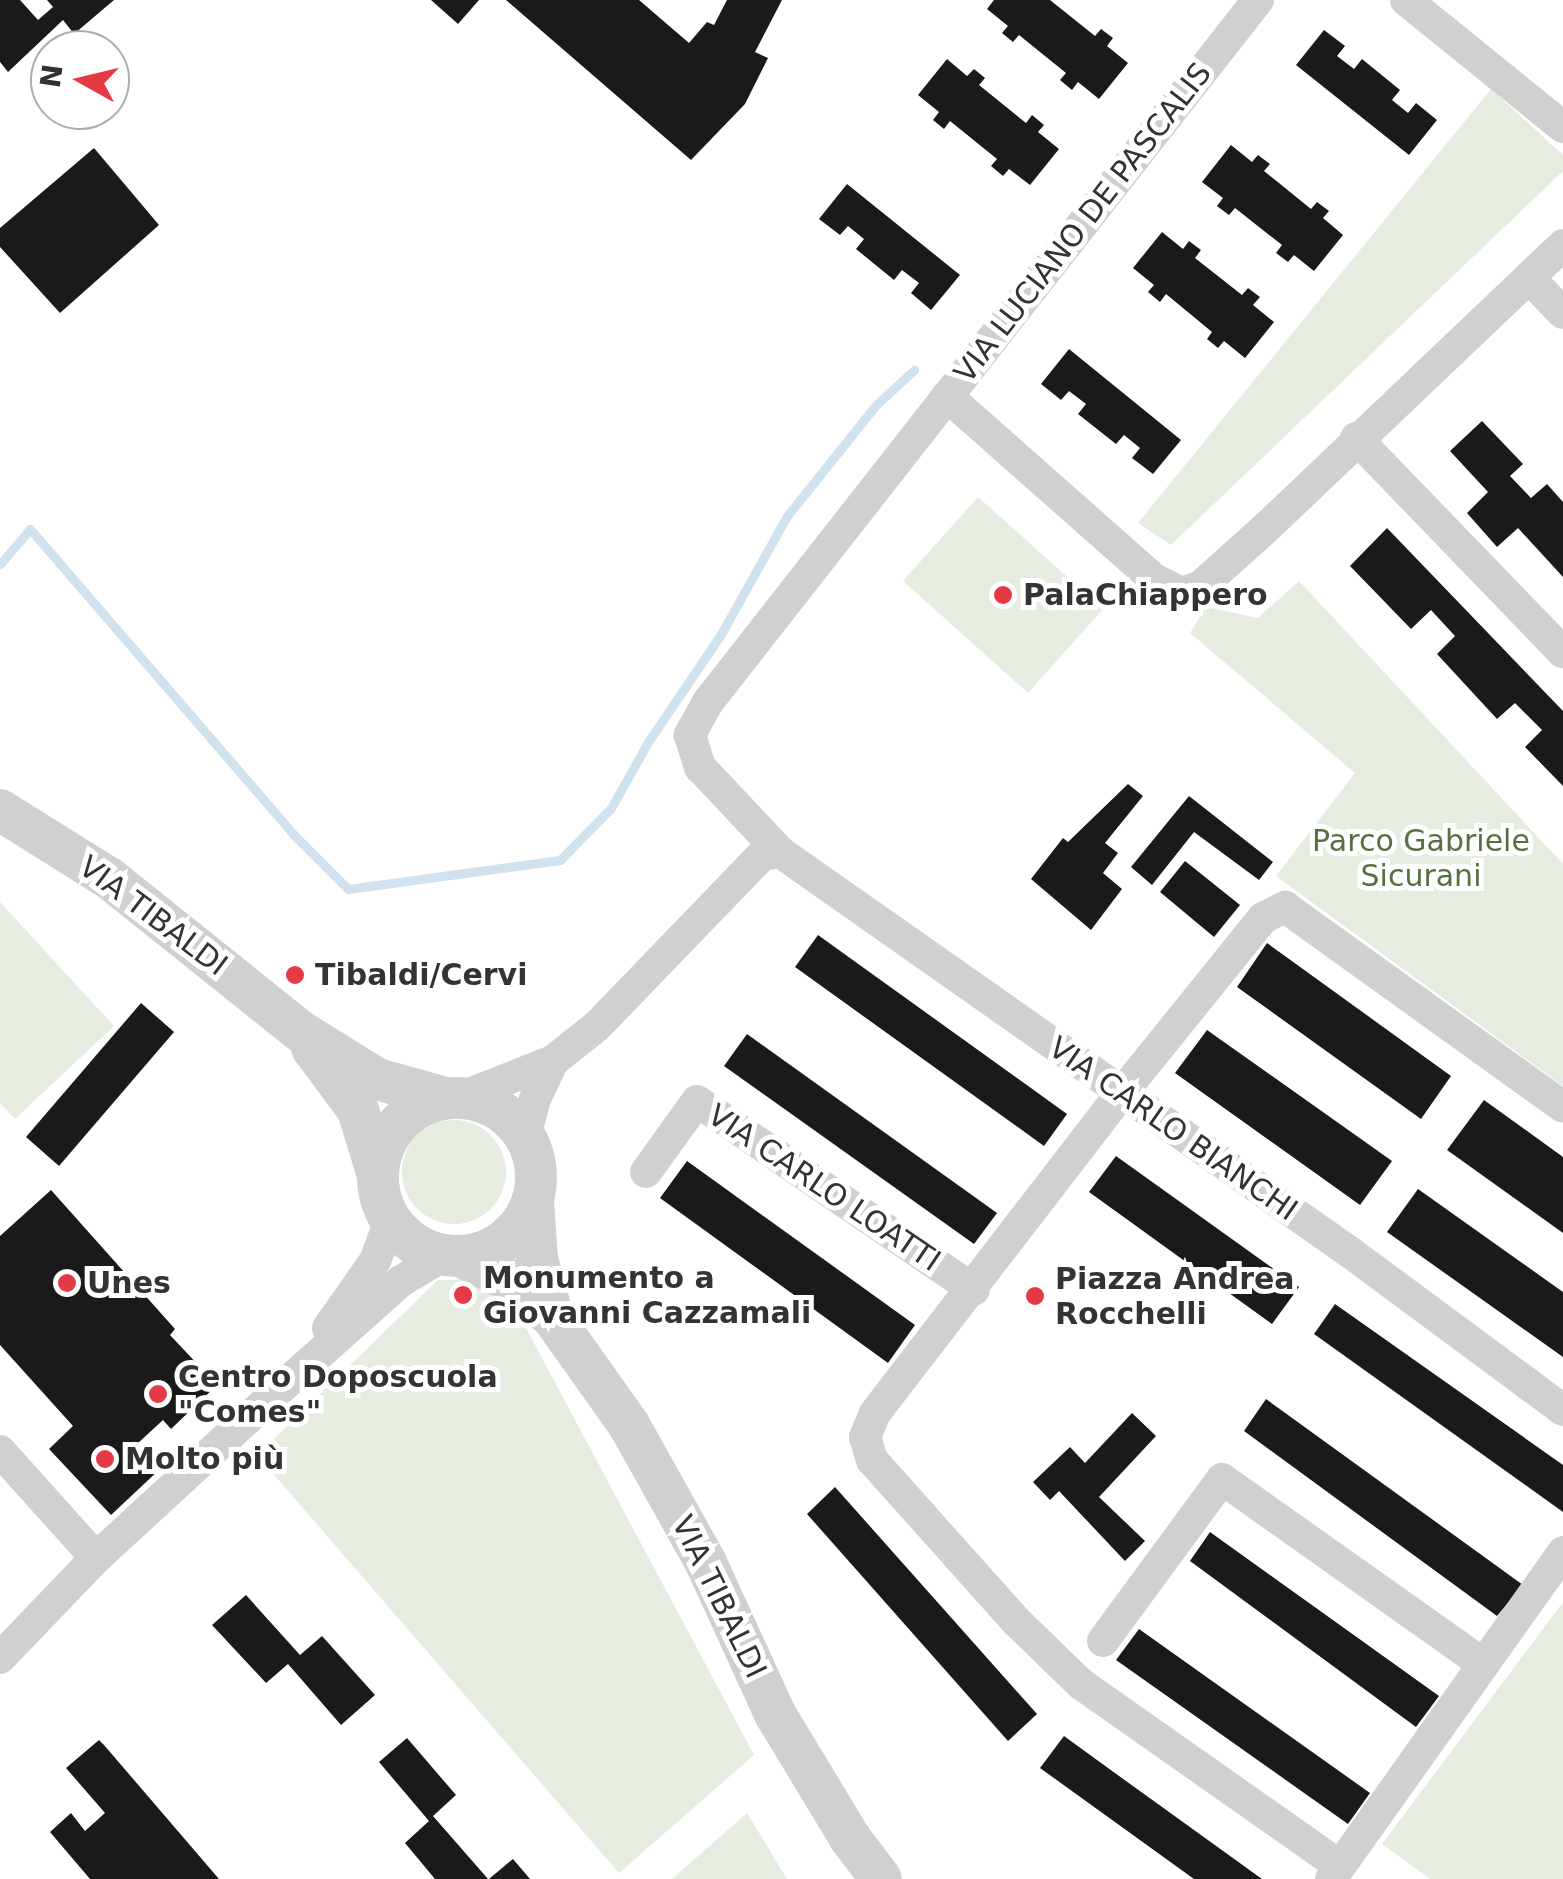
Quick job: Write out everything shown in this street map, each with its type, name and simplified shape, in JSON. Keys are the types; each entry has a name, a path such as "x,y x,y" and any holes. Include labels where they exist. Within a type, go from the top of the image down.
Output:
{"street":[{"name":"VIA LUCIANO DE PASCALIS","path":"1258,0 947,396 1154,579 1180,593 1200,587 1563,245"},
{"path":"1406,0 1563,127"},
{"path":"1530,279 1563,313"},
{"name":"VIA CARLO BIANCHI","path":"947,396 708,702 690,735 700,767 780,852 1351,1252 1563,1410"},
{"path":"1356,438 1563,652"},
{"name":"VIA TIBALDI","path":"0,810 109,878 300,1031 377,1079 453,1098"},
{"path":"453,1256 413,1244 390,1220 380,1197 377,1172 384,1146 398,1123 419,1106 453,1098 554,1061 597,1026 762,855 780,852"},
{"path":"1563,1107 1285,907 1264,918 1122,1094 974,1290 874,1413 866,1437 872,1460 1016,1621 1082,1685 1336,1872 1563,1552"},
{"name":"VIA TIBALDI","path":"300,1031 358,1110 377,1172"},
{"path":"525,1136 535,1099 554,1061"},
{"path":"0,1658 96,1558 401,1280 453,1256 506,1240 533,1201 536,1167 525,1136 504,1112 453,1098"},
{"name":"VIA CARLO LOATTI","path":"646,1172 697,1101 974,1290"},
{"name":"VIA TIBALDI","path":"533,1201 537,1259 553,1318"},
{"path":"282,1386 375,1261 390,1220"},
{"name":"VIA TIBALDI","path":"453,1256 509,1280 553,1318 629,1425 706,1562 775,1714 880,1879"},
{"path":"0,1450 96,1558"},
{"path":"1104,1641 1222,1479 1482,1663"}],"green space":[{"path":"1491,89 1563,155 1563,171 1171,545 1138,523"},
{"name":"PalaChiappero","path":"978,497 1103,609 1028,693 903,581"},
{"name":"Parco Gabriele Sicurani","path":"1299,581 1563,864 1563,1086 1276,876 1355,773 1190,633 1206,607 1258,618"},
{"path":"0,902 114,1026 15,1119 0,1103"},
{"path":"454,1120 474,1124 491,1135 502,1152 506,1172 502,1192 491,1209 474,1220 454,1224 434,1220 417,1209 406,1192 402,1172 406,1152 417,1135 434,1124"},
{"path":"480,1279 527,1330 754,1755 619,1873 257,1455 438,1280"},
{"path":"1563,1602 1563,1879 1430,1879 1382,1844"},
{"path":"747,1813 787,1879 672,1879"}],"building":[{"path":"0,0 20,0 38,20 53,7 47,0 114,0 79,30 71,30 63,20 52,30 30,30 30,51 8,72 0,62"},
{"path":"431,0 479,0 458,24"},
{"path":"506,0 639,0 689,43 707,22 714,25 727,0 782,0 755,52 768,58 745,104 691,160"},
{"path":"994,0 1050,0 1095,36 1101,29 1113,38 1107,46 1128,63 1099,99 1078,82 1072,90 1060,80 1066,73 1019,35 1013,42 1002,33 1008,26 987,9"},
{"path":"1324,30 1345,46 1337,56 1354,69 1362,59 1400,90 1392,100 1408,113 1416,103 1437,120 1409,155 1296,65"},
{"path":"947,59 967,76 974,69 985,78 979,85 1026,123 1032,115 1044,125 1038,132 1059,149 1030,185 1009,169 1003,176 991,166 997,159 950,121 944,129 933,120 939,112 918,95"},
{"path":"1231,145 1252,162 1258,155 1270,164 1264,171 1311,209 1317,202 1329,211 1323,218 1343,235 1314,271 1294,255 1288,262 1276,253 1282,245 1235,208 1229,215 1217,206 1223,198 1202,182"},
{"path":"94,148 159,225 60,313 0,247 0,228"},
{"path":"847,184 960,275 931,310 911,293 919,283 902,270 894,280 856,249 864,239 848,226 840,235 819,219"},
{"path":"1162,232 1183,249 1189,241 1201,250 1195,258 1242,295 1248,288 1260,297 1253,305 1274,322 1245,358 1224,341 1218,348 1207,339 1212,332 1166,294 1160,302 1148,292 1154,285 1133,268"},
{"path":"1069,349 1181,440 1153,474 1132,458 1140,448 1124,435 1116,444 1078,414 1086,404 1069,391 1061,400 1041,384"},
{"path":"1482,421 1523,464 1510,476 1531,498 1547,484 1563,502 1563,577 1518,528 1497,547 1467,513 1488,492 1450,451"},
{"path":"1387,528 1563,711 1563,786 1525,747 1542,730 1515,703 1497,719 1437,654 1455,636 1431,610 1411,629 1350,566"},
{"path":"1128,784 1143,796 1105,843 1118,853 1103,873 1122,889 1091,930 1031,879 1063,838 1068,842"},
{"path":"1189,796 1273,862 1259,880 1194,832 1152,885 1131,867"},
{"path":"1185,861 1240,905 1214,937 1160,892"},
{"path":"818,935 1067,1114 1044,1146 795,967"},
{"path":"1267,943 1451,1076 1421,1119 1237,987"},
{"path":"141,1003 174,1032 59,1166 26,1137"},
{"path":"1207,1030 1392,1161 1360,1205 1175,1073"},
{"path":"747,1034 997,1213 974,1244 724,1066"},
{"path":"1484,1100 1563,1157 1563,1233 1447,1150"},
{"path":"1116,1156 1299,1287 1272,1324 1089,1192"},
{"path":"687,1161 915,1325 888,1363 660,1198"},
{"path":"1418,1189 1563,1292 1563,1357 1387,1232"},
{"name":"Unes","path":"51,1190 175,1329 170,1335 217,1385 171,1429 163,1420 137,1444 161,1468 111,1515 49,1449 73,1426 0,1345 0,1236"},
{"path":"1335,1304 1563,1465 1563,1512 1314,1334"},
{"path":"1266,1399 1523,1585 1497,1616 1244,1431"},
{"path":"1132,1413 1156,1436 1099,1497 1145,1541 1125,1561 1059,1491 1050,1500 1033,1482 1070,1447 1085,1463"},
{"path":"835,1487 1037,1714 1008,1741 807,1514"},
{"path":"1210,1532 1439,1696 1416,1727 1190,1561"},
{"path":"246,1595 300,1655 322,1636 375,1695 341,1725 288,1664 266,1683 212,1625"},
{"path":"1139,1629 1370,1793 1348,1824 1116,1660"},
{"path":"1064,1736 1262,1879 1194,1879 1040,1768"},
{"path":"407,1738 456,1795 433,1816 488,1879 435,1879 405,1843 429,1821 379,1762"},
{"path":"99,1740 219,1879 90,1879 50,1832 71,1813 85,1831 105,1813 66,1768"},
{"path":"513,1859 530,1879 489,1879 508,1863"}],"waterway":[{"path":"0,564 30,529 293,834 348,889 560,860 611,808 648,742 721,634 787,516 876,405 914,370"}],"place":[{"name":"PalaChiappero","path":"1003,595"},
{"name":"Tibaldi/Cervi","path":"295,975"},
{"name":"Unes","path":"67,1283"},
{"name":"Monumento a Giovanni Cazzamali","path":"463,1295"},
{"name":"Piazza Andrea Rocchelli","path":"1035,1296"},
{"name":"Centro Doposcuola \"Comes\"","path":"158,1394"},
{"name":"Molto più","path":"105,1459"}]}
